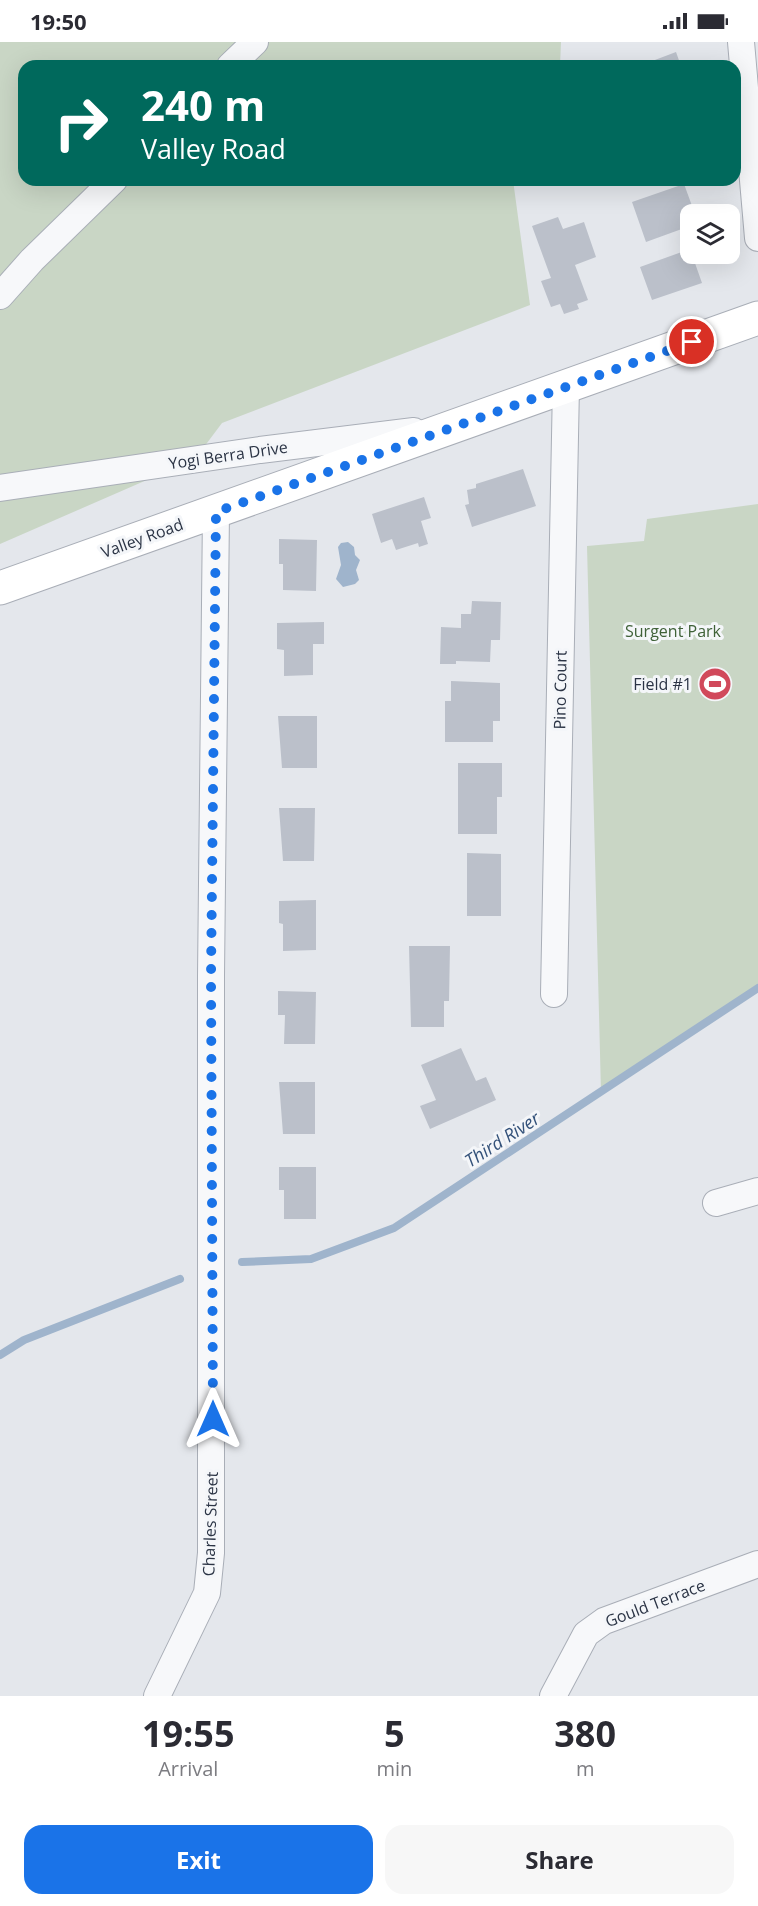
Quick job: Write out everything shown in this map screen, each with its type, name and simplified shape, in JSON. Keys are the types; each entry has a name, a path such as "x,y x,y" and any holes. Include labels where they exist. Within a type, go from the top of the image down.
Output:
{"main road":[{"name":"Valley Road","path":"0,588 758,318"}],"street":[{"path":"236,60 255,42"},
{"path":"741,42 758,238"},
{"path":"0,296 32,260 108,186"},
{"name":"Pino Court","path":"554,994 566,386"},
{"name":"Yogi Berra Drive","path":"0,489 260,450 456,426"},
{"name":"Charles Street","path":"157,1696 207,1593 211,1553 211,965 216,512"},
{"path":"716,1203 758,1191"},
{"name":"Gould Terrace","path":"552,1696 586,1634 604,1621 758,1564"}],"green space":[{"path":"0,42 561,42 560,60 18,60 18,186 514,186 530,305 222,423 195,459 0,544"},
{"name":"Surgent Park","path":"758,504 758,988 601,1092 587,546 644,541 647,519"}],"water":[{"path":"348,542 354,547 355,555 360,560 356,570 359,580 355,584 343,587 336,579 341,565 338,547 341,543"}],"building":[{"path":"676,52 679,60 655,60"},
{"path":"678,186 685,186 691,204 680,204 680,230 646,242 632,202"},
{"path":"558,217 563,229 584,222 596,257 575,265 588,300 577,304 579,309 564,314 560,304 551,307 541,281 551,278 532,226"},
{"path":"680,253 680,264 695,264 702,283 652,300 640,267"},
{"path":"523,469 536,506 472,527 465,505 469,504 467,490 476,488 476,484"},
{"path":"424,497 431,518 421,521 428,544 419,547 418,543 396,550 392,539 381,543 372,514"},
{"path":"279,539 317,540 316,591 283,590 283,564 279,564"},
{"path":"472,601 501,602 500,640 491,640 490,662 456,661 456,664 440,664 441,627 461,628 461,614 471,614"},
{"path":"324,622 324,644 313,644 313,675 284,676 284,650 277,649 277,623"},
{"path":"451,681 500,683 500,721 493,721 493,742 445,742 445,701 451,701"},
{"path":"278,716 317,716 317,768 282,768"},
{"path":"458,763 502,763 502,797 497,797 497,834 458,834"},
{"path":"279,808 315,808 314,861 283,861"},
{"path":"467,853 501,854 501,916 467,916"},
{"path":"316,900 316,950 283,951 283,924 279,923 279,901"},
{"path":"409,946 450,946 449,1001 444,1001 444,1027 411,1027"},
{"path":"278,991 316,992 315,1044 284,1044 285,1015 278,1015"},
{"path":"461,1048 476,1081 486,1077 496,1100 430,1129 420,1106 436,1100 421,1065"},
{"path":"279,1082 315,1082 315,1134 283,1134"},
{"path":"279,1167 316,1167 316,1219 284,1219 284,1190 279,1190"}],"waterway":[{"name":"Third River","path":"242,1262 311,1259 394,1228 758,988"},
{"name":"Third River","path":"0,1355 24,1340 180,1279"}],"place":[{"name":"Field #1","path":"715,684"}],"route":[{"path":"213,1419 211,976 216,512 692,342"}]}
